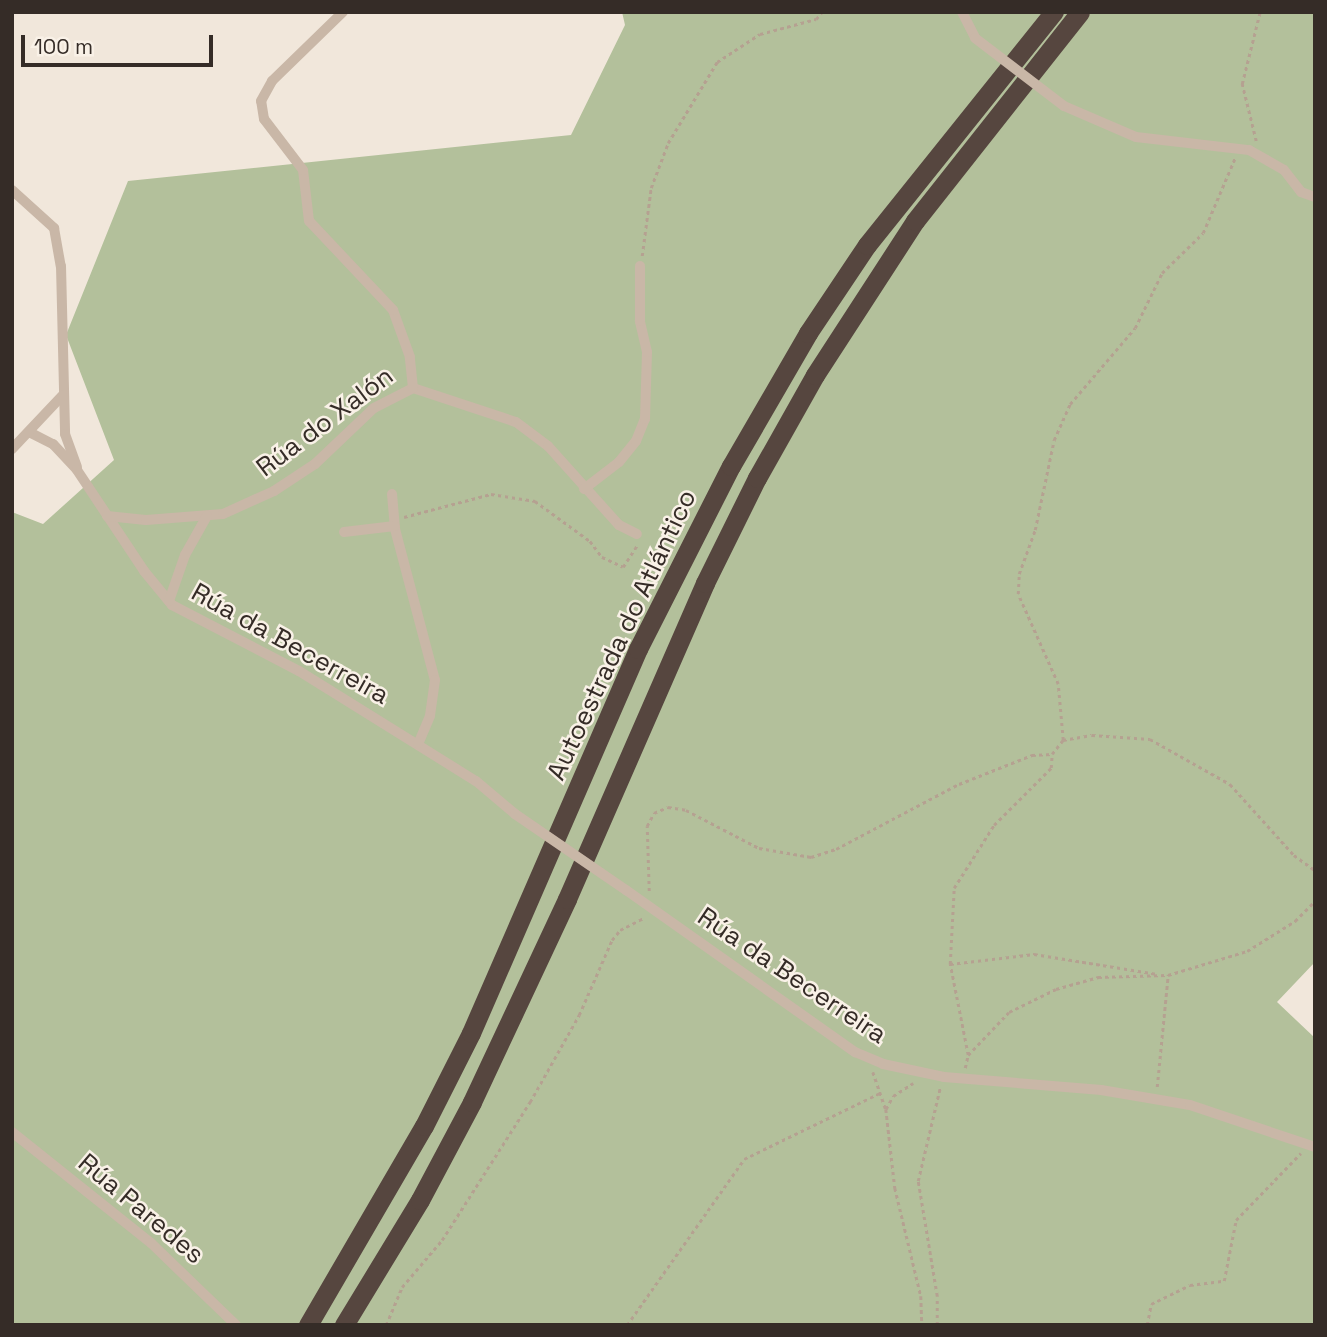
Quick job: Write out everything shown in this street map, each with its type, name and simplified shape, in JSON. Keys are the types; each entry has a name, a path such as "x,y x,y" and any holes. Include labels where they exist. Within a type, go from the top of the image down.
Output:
{"highway":[{"name":"Autoestrada do Atlántico","path":"308,1325 424,1126 471,1033 638,649 731,466 808,333 867,245 1054,12"},
{"name":"Autoestrada do Atlántico","path":"344,1325 420,1200 472,1102 567,899 705,583 757,478 816,374 915,221 1080,12"}],"street":[{"name":"Rúa do Xalón","path":"107,516 146,520 223,514 274,491 315,464 374,408 413,388 410,357 393,310 309,221 303,170 264,119 261,101 272,81 343,12"},
{"path":"962,12 975,38 1064,106 1136,137 1240,149 1284,170 1301,192 1315,197"},
{"name":"Rúa da Becerreira","path":"12,190 54,228 61,266 65,434 78,470"},
{"path":"584,489 619,463 645,419 647,352 640,321 640,266"},
{"path":"413,388 516,422 548,446 584,489 620,525 637,534"},
{"path":"12,449 31,433 62,396"},
{"name":"Rúa da Becerreira","path":"31,433 53,444 78,470 107,516 169,601 299,671 476,781 515,814 869,1058 944,1077 1190,1105 1311,1146"},
{"path":"392,494 394,523 435,680 430,716 418,744"},
{"path":"169,601 185,555 207,516"},
{"path":"344,532 394,523"},
{"name":"Rúa Paredes","path":"12,1132 151,1243 236,1325"}],"path":[{"path":"640,266 651,188 668,143 717,62 760,34 816,19 821,12"},
{"path":"1259,12 1242,83 1261,157"},
{"path":"1063,740 1058,684 1018,594 1019,574 1035,530 1054,440 1070,404 1135,328 1162,274 1203,233 1240,149"},
{"path":"394,523 491,494 535,501 590,541 602,557 623,566 639,542 637,534"},
{"path":"963,1078 968,1055 950,964 954,888 994,825 1051,768 1052,754 1063,740 1091,735 1150,739 1230,784 1294,855 1315,870"},
{"path":"386,1325 402,1287 442,1240 530,1102 579,1015 612,940 620,930 654,911 645,850 648,826 654,813 668,807 686,810 759,848 811,857 847,844 959,785 1032,755 1052,754"},
{"path":"968,1055 1009,1012 1056,989 1098,977 1168,975 1247,951 1296,921 1315,901"},
{"path":"950,964 1034,954 1168,975"},
{"path":"1155,1099 1164,1046 1168,975"},
{"path":"869,1058 886,1109 895,1188 921,1296 922,1325"},
{"path":"886,1109 893,1096 929,1074"},
{"path":"937,1325 937,1296 918,1181 944,1077"},
{"path":"627,1325 744,1159 880,1093"},
{"path":"1147,1325 1151,1304 1190,1284 1224,1281 1236,1220 1311,1146"}],"green space":[{"path":"622,12 1315,12 1315,962 1277,1002 1315,1038 1315,1325 12,1325 12,512 43,524 114,460 66,335 128,181 571,135 625,25"}]}
